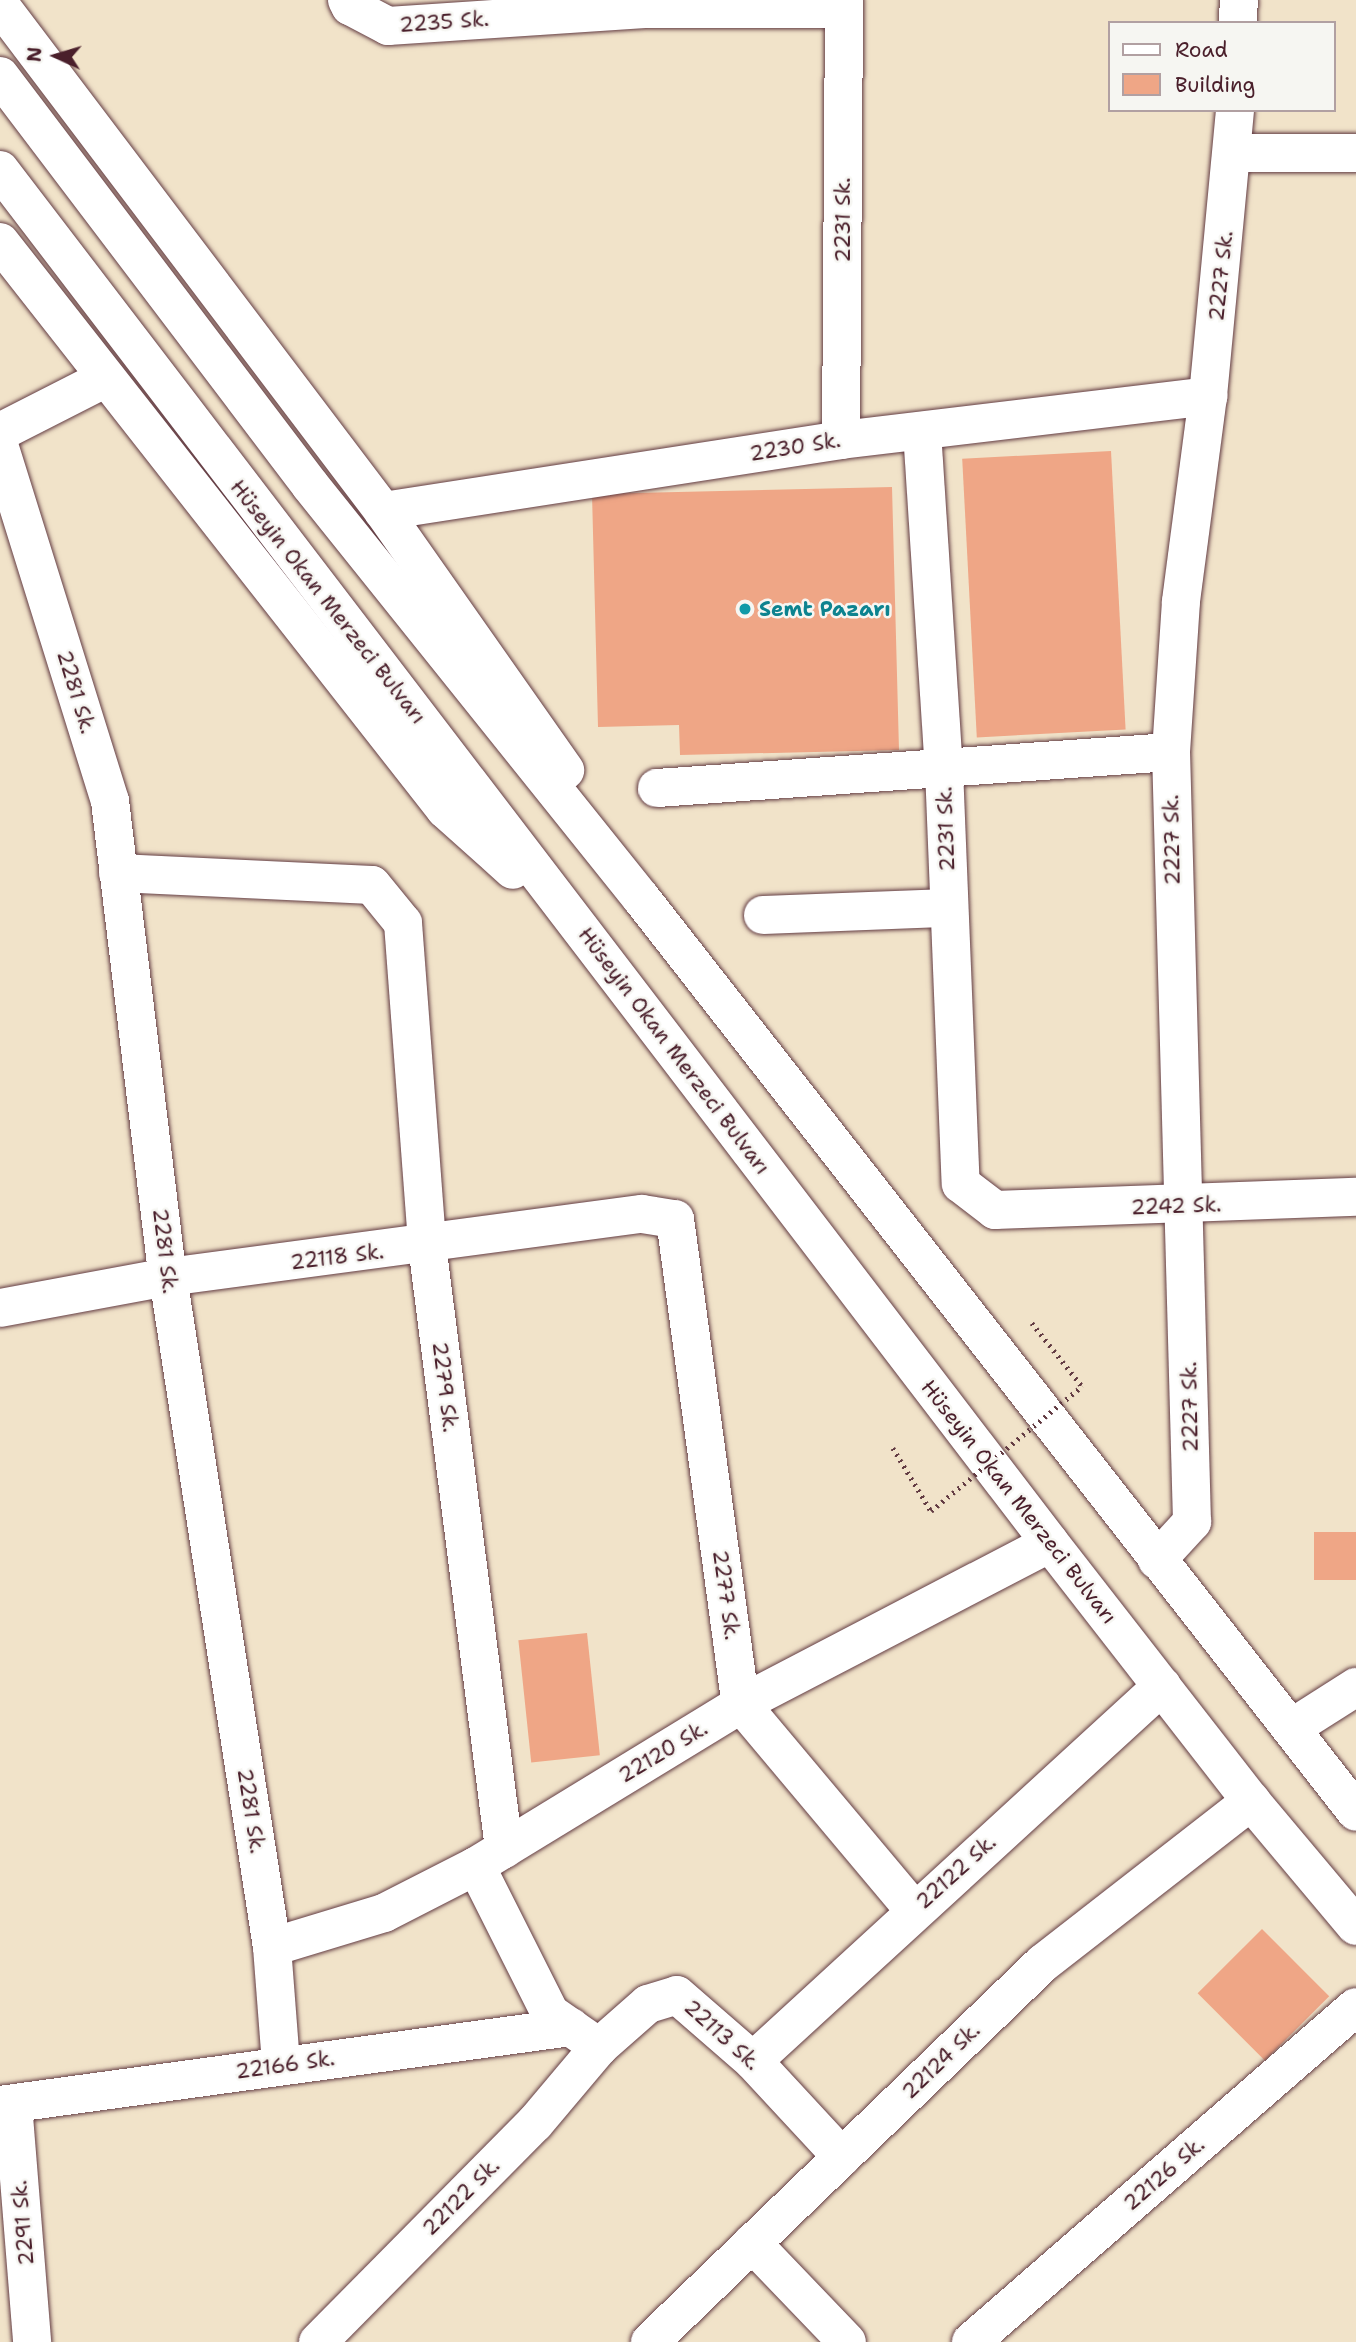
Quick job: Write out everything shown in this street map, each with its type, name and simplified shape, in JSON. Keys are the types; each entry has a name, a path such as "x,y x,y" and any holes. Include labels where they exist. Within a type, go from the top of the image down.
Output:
{"street":[{"name":"2235 Sk.","path":"347,0 350,6 388,26 643,5 844,4"},
{"path":"1238,21 1239,0"},
{"name":"2231 Sk.","path":"841,440 844,4"},
{"path":"0,5 383,511 545,737 641,898"},
{"path":"0,76 310,485 641,898 1157,1560 1293,1727 1356,1812"},
{"name":"2227 Sk.","path":"1157,1560 1192,1522 1171,752 1181,601 1208,396 1234,153 1235,112"},
{"path":"1234,153 1356,153"},
{"name":"Hüseyin Okan Merzeci Bulvarı","path":"0,170 1050,1543 1251,1801 1356,1926"},
{"path":"0,242 445,809 584,934"},
{"path":"0,432 106,378"},
{"name":"2230 Sk.","path":"383,511 841,440 1208,396"},
{"name":"2231 Sk.","path":"922,431 944,769 961,1184 995,1210"},
{"name":"2281 Sk.","path":"0,448 110,801 167,1278 272,1947 281,2065"},
{"path":"657,788 1171,752"},
{"name":"2279 Sk.","path":"118,873 372,884 403,923 427,1245 490,1857"},
{"path":"763,915 949,908"},
{"name":"2242 Sk.","path":"995,1210 1185,1206 1356,1197"},
{"name":"22118 Sk.","path":"0,1308 167,1278 642,1214 675,1219"},
{"name":"2277 Sk.","path":"675,1219 741,1704"},
{"name":"22120 Sk.","path":"272,1947 384,1913 490,1857 741,1704 1050,1543"},
{"name":"22122 Sk.","path":"753,2061 914,1910 1163,1686"},
{"path":"1293,1727 1356,1687"},
{"path":"741,1704 914,1910"},
{"name":"22124 Sk.","path":"650,2342 1043,1963 1251,1801"},
{"path":"490,1857 551,2014 585,2037"},
{"name":"22113 Sk.","path":"585,2037 648,2004 677,1995 753,2061 842,2157"},
{"name":"22126 Sk.","path":"971,2342 1356,2007"},
{"name":"22122 Sk.","path":"318,2342 535,2123 585,2037"},
{"name":"22166 Sk.","path":"7,2104 281,2065 585,2037"},
{"name":"2291 Sk.","path":"7,2104 32,2342"},
{"path":"752,2243 847,2342"}],"path":[{"path":"893,1448 931,1511 1082,1386 1032,1323"}],"building":[{"path":"1111,451 1126,730 977,737 962,459"},
{"name":"Semt Pazarı","path":"892,487 899,750 680,755 679,725 598,727 592,494"},
{"path":"1314,1532 1356,1532 1356,1580 1314,1580"},
{"path":"587,1633 600,1755 531,1763 518,1640"},
{"path":"1262,1929 1329,1996 1265,2061 1198,1993"}],"place":[{"name":"Semt Pazarı","path":"745,609"}]}
